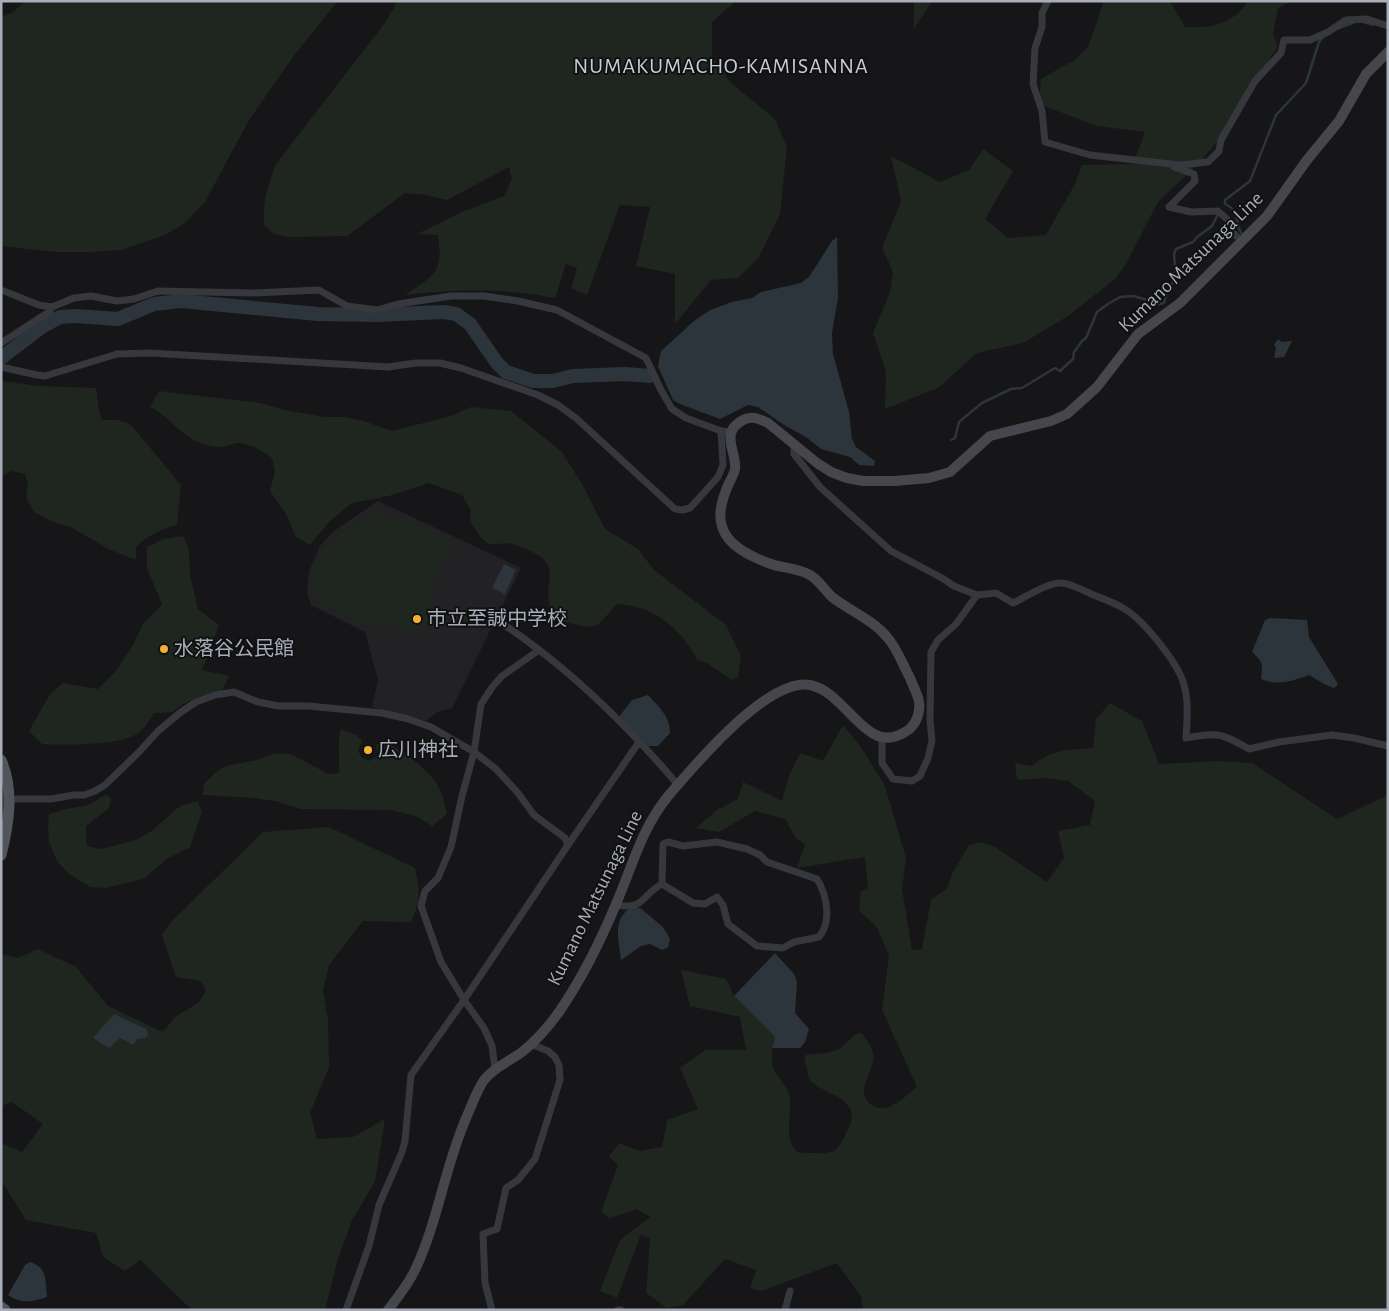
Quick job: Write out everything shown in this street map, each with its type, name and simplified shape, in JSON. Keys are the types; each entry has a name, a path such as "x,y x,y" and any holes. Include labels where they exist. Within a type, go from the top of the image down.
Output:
{"main road":[{"name":"Kumano Matsunaga Line","path":"726,432 750,417 759,418 831,472 863,481 896,481 929,478 950,472 990,436 1051,422 1067,414 1097,387 1138,334 1180,303 1267,216 1307,160 1339,121 1366,74 1388,52"},
{"path":"726,432 735,467 720,509 719,522 727,537 736,546 768,563 808,574 832,597 870,622 888,637 901,660 919,698 920,709 917,719 911,728 892,738 882,738"},
{"name":"Kumano Matsunaga Line","path":"388,1310 402,1292 415,1270 465,1120 484,1080 495,1069 531,1044 559,1011 574,988 616,905 643,836 655,812 701,758 747,714 771,696 794,686 810,685 825,691 840,702 863,728 882,738"},
{"path":"1,760 8,775 6,834 1,855"},
{"path":"1,1307 5,1310"}],"street":[{"path":"1048,1 1042,12 1042,27 1035,48 1033,84 1042,111 1045,142 1090,155 1180,165 1208,162 1219,151 1221,140 1255,81 1281,53 1284,40 1310,40 1328,32 1346,20 1367,19 1388,26"},
{"path":"1170,164 1176,169 1186,170 1194,174 1195,181 1169,207 1191,212 1218,210 1229,221 1232,232 1242,241"},
{"path":"1,290 39,305 52,307 74,298 91,296 116,301 134,299 158,291 252,292 319,290 347,306 377,310 398,304 451,296 484,296 557,310 646,358 672,409 686,418 726,432 723,465 718,477 690,508 676,509 577,419 558,405 538,395 461,368 440,363 416,363 388,368 150,353 117,354 45,376 37,376 1,367"},
{"path":"1,343 49,312 52,307"},
{"path":"794,444 794,454 814,481 873,536 891,551 954,586 977,596 996,593 1013,603 1039,590 1063,583 1075,586 1124,608 1146,628 1177,667 1184,684 1186,696 1186,738 1214,734 1229,738 1249,749 1279,742 1332,735 1388,746"},
{"path":"882,738 882,763 894,779 912,781 920,776 928,758 932,741 930,720 931,652 938,640 956,624 977,596"},
{"path":"490,616 512,630 578,680 678,785"},
{"path":"495,1069 492,1046 484,1028 441,962 421,906 425,891 438,878 451,847 474,752 482,704 493,686 512,668 539,650"},
{"path":"6,805 84,795 95,791 105,785 158,731 180,712 196,702 215,695 234,692 258,702 279,706 308,706 368,711 396,716 431,727 474,752 496,769 534,814 565,838 568,844"},
{"path":"917,719 930,720"},
{"path":"346,1310 369,1246 379,1205 405,1142 411,1074 464,1000 568,844 639,742"},
{"path":"668,842 683,846 717,842 748,849 760,855 767,862 817,879 822,887 826,902 825,930 819,937 794,942 783,948 757,946 728,924 723,905 717,897 705,904 693,903 662,884 663,844 668,842"},
{"path":"616,905 624,906 642,903 654,889 662,884"},
{"path":"492,1310 484,1283 483,1234 497,1229 506,1188 518,1180 535,1159 560,1080 559,1065 555,1057 548,1051 531,1044"},
{"path":"785,1310 790,1292"}],"shaded area":[{"path":"26,1 338,1 296,53 249,120 205,202 185,223 165,235 121,250 57,252 1,246 1,17 12,13"},
{"path":"398,1 736,1 712,22 712,56 731,83 775,119 787,147 780,214 759,257 738,278 711,280 675,324 675,274 636,266 650,207 620,205 587,295 571,288 577,268 566,264 555,298 518,292 480,290 405,295 430,277 438,265 438,235 417,234 464,211 504,196 512,179 509,167 447,200 405,193 347,236 289,237 274,234 264,225 264,208 270,179 276,164 384,24"},
{"path":"914,1 932,1 914,29"},
{"path":"1104,1 1170,1 1185,27 1203,27 1221,23 1236,15 1248,1 1293,1 1278,8 1273,35 1278,46 1219,139 1201,161 1158,202 1126,264 1114,280 1068,316 1023,343 977,353 938,388 885,409 886,372 873,333 890,292 893,272 882,248 901,201 891,156 940,182 969,170 983,149 1013,171 985,219 1008,238 1046,235 1075,184 1082,165 1133,164 1145,132 1097,126 1039,104 1041,79 1076,59 1088,47"},
{"path":"837,237 838,298 832,333 833,354 849,412 852,439 856,447 875,461 874,466 859,465 850,457 821,449 806,437 758,407 748,405 720,419 680,404 673,400 658,366 661,351 694,321 710,310 732,302 752,298 761,292 801,283 809,277 832,241"},
{"path":"1278,339 1282,342 1292,341 1284,357 1274,358 1276,347 1274,345"},
{"path":"1,381 39,386 96,388 102,420 119,420 131,425 181,485 177,525 166,528 145,539 136,547 136,560 108,549 71,527 53,522 34,512 26,498 28,484 25,474 11,471 1,477"},
{"path":"159,391 260,403 324,417 343,417 364,421 392,431 451,416 471,407 511,411 561,451 582,484 605,529 638,549 654,570 726,625 741,656 738,677 732,680 707,663 697,660 675,629 654,614 643,609 617,604 598,625 587,627 552,619 548,596 550,573 546,561 517,545 507,543 493,544 485,541 470,522 471,511 462,495 429,483 389,496 352,503 329,522 310,545 296,537 286,514 270,491 275,472 272,458 250,445 236,443 218,447 207,445 187,436 164,416 150,407"},
{"name":"市立至誠中学校","path":"378,501 521,568 452,708 437,712 426,721 372,707 378,680 365,632 311,605 307,593 309,571 320,546 334,531"},
{"path":"375,513 406,519 453,542 435,578 426,624 412,633 387,622 372,629 314,600 314,573 323,552 337,536"},
{"path":"183,536 189,550 190,576 198,609 219,625 202,670 229,676 222,691 196,698 183,704 173,712 154,713 142,730 128,738 91,744 42,744 29,731 50,694 63,683 98,689 116,671 133,645 143,624 162,604 147,569 147,547 163,539"},
{"path":"504,564 516,570 505,594 492,588"},
{"path":"1271,618 1307,620 1309,637 1338,684 1334,688 1309,675 1291,681 1279,682 1261,679 1261,664 1252,652 1265,620"},
{"path":"648,695 663,712 670,727 670,733 658,746 648,746 618,718 632,700"},
{"path":"1110,703 1142,721 1159,764 1217,761 1252,763 1337,819 1388,795 1388,1310 863,1310 861,1296 837,1263 761,1291 750,1288 756,1270 725,1259 683,1305 667,1308 646,1293 650,1239 641,1234 617,1298 600,1291 620,1240 650,1217 637,1209 610,1218 601,1212 618,1165 609,1157 619,1143 640,1151 662,1147 667,1120 698,1109 680,1068 705,1050 746,1050 740,1017 690,1006 681,970 726,979 734,996 775,1037 772,1063 774,1071 789,1094 789,1133 794,1147 799,1153 821,1153 836,1150 842,1142 852,1118 846,1103 811,1081 804,1059 806,1055 838,1049 861,1033 873,1053 873,1063 864,1091 869,1103 876,1107 889,1107 917,1087 882,1010 889,955 876,926 859,911 861,891 868,888 865,857 797,868 805,844 796,838 785,819 755,811 719,832 696,828 717,810 738,799 743,782 782,801 789,776 800,753 823,761 843,725 861,747 885,786 906,858 902,889 912,950 922,949 931,900 947,888 953,872 969,845 982,842 995,847 1047,882 1064,858 1058,831 1090,825 1095,801 1068,781 1046,778 1017,780 1015,763 1032,766 1039,760 1054,753 1093,748 1096,719"},
{"path":"341,729 356,735 362,740 358,751 362,758 369,761 379,755 376,746 381,741 396,748 422,767 439,788 447,814 432,826 416,816 391,810 300,809 279,802 254,798 203,795 204,784 217,771 229,765 258,760 272,754 290,754 329,774 339,773"},
{"path":"106,794 111,798 109,808 86,826 87,846 101,849 136,840 153,830 180,806 198,801 202,812 190,847 167,859 143,879 105,888 90,887 69,874 57,861 49,842 49,814 89,805"},
{"path":"329,827 415,868 418,883 417,908 411,922 363,921 329,965 323,991 328,1019 329,1067 310,1113 317,1139 353,1137 385,1119 375,1182 352,1220 338,1259 325,1310 192,1310 140,1260 125,1271 103,1257 96,1233 26,1220 1,1180 1,1143 22,1152 43,1124 12,1102 1,1106 1,954 18,958 38,949 76,967 108,1006 163,1032 175,1017 198,1003 206,991 201,981 176,977 162,935 170,923 263,832"},
{"path":"630,908 640,908 663,927 670,939 668,947 662,950 650,944 641,946 621,960 618,938 619,925 624,913"},
{"path":"775,953 794,974 797,982 795,1013 809,1029 805,1042 800,1048 772,1048 775,1037 734,996"},
{"path":"114,1014 146,1029 148,1035 145,1038 137,1039 133,1045 120,1038 109,1048 93,1038"},
{"path":"30,1262 43,1271 47,1297 31,1301 17,1300 8,1295 25,1265"}],"waterway":[{"path":"1363,22 1374,25"},
{"path":"1339,28 1353,23"},
{"path":"1241,233 1235,213 1225,204 1225,200 1250,181 1276,115 1306,83 1319,42 1323,37"},
{"path":"951,440 955,438 959,422 982,403 1011,389 1022,388 1055,368 1060,371 1073,359 1074,352 1086,338 1097,312 1108,304 1120,297 1134,296 1160,304 1164,303 1168,290 1176,278 1174,254 1176,249 1193,242 1212,226 1218,214"},
{"path":"1,358 43,326 60,317 76,316 118,319 154,304 181,301 318,314 377,315 444,312 456,314 470,324 497,363 506,372 533,381 553,381 573,376 625,374 650,376"}],"place":[{"name":"市立至誠中学校","path":"417,619"},
{"name":"水落谷公民館","path":"164,649"},
{"name":"広川神社","path":"368,750"}],"district":[{"name":"NUMAKUMACHO-KAMISANNA","path":"721,66"}]}
